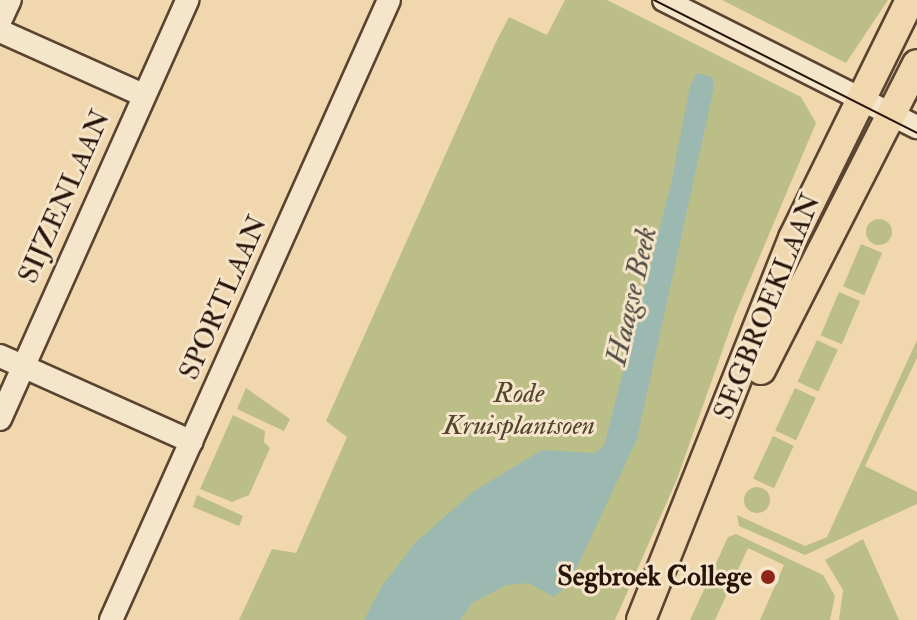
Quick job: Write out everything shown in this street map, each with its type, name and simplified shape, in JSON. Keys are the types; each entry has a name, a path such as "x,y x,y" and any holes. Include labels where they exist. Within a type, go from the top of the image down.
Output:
{"main road":[{"name":"SEGBROEKLAAN","path":"641,620 793,238 859,98 910,0"},
{"name":"SEGBROEKLAAN","path":"659,620 785,317 917,64"}],"street":[{"path":"0,21 10,0"},
{"name":"SIJZENLAAN","path":"0,419 187,0"},
{"name":"SPORTLAAN","path":"111,620 389,0"},
{"path":"664,0 917,127"},
{"path":"0,31 143,95"},
{"path":"0,356 192,442"}],"green space":[{"name":"Rode Kruisplantsoen","path":"565,0 607,0 801,97 816,123 735,315 677,479 615,620 239,620 272,549 296,553 347,437 326,421 509,17 547,35"},
{"path":"722,0 888,0 846,63"},
{"path":"879,219 888,223 892,232 888,241 879,245 870,241 866,232 870,223"},
{"path":"861,244 882,253 864,295 843,286"},
{"path":"839,292 860,301 842,344 821,335"},
{"path":"817,340 838,350 818,391 798,382"},
{"path":"917,340 917,358 865,466 917,492 917,504 805,555 739,526 737,515 805,546 827,537"},
{"path":"246,388 290,419 284,431 237,409"},
{"path":"795,388 816,398 796,440 775,431"},
{"path":"233,415 265,431 264,442 270,448 249,495 232,502 200,489"},
{"path":"773,436 794,446 774,488 753,479"},
{"path":"757,487 766,491 770,500 766,509 757,513 748,509 744,500 748,491"},
{"path":"197,495 243,516 239,526 193,507"},
{"name":"Segbroek College","path":"736,534 823,575 835,596 830,620 760,620 784,565 748,548 715,620 690,620 728,537"},
{"path":"863,539 899,620 839,620 843,590 825,560"}],"water":[{"path":"697,73 712,77 714,87 637,439 569,584 554,597 529,583 506,585 472,603 460,620 364,620 382,586 415,543 474,491 542,450 594,453 604,446 671,184 690,86"}],"tram line":[{"path":"654,0 917,133"}],"place":[{"name":"Segbroek College","path":"768,577"}],"water label":[{"name":"Haagse Beek","path":"632,296"}]}
